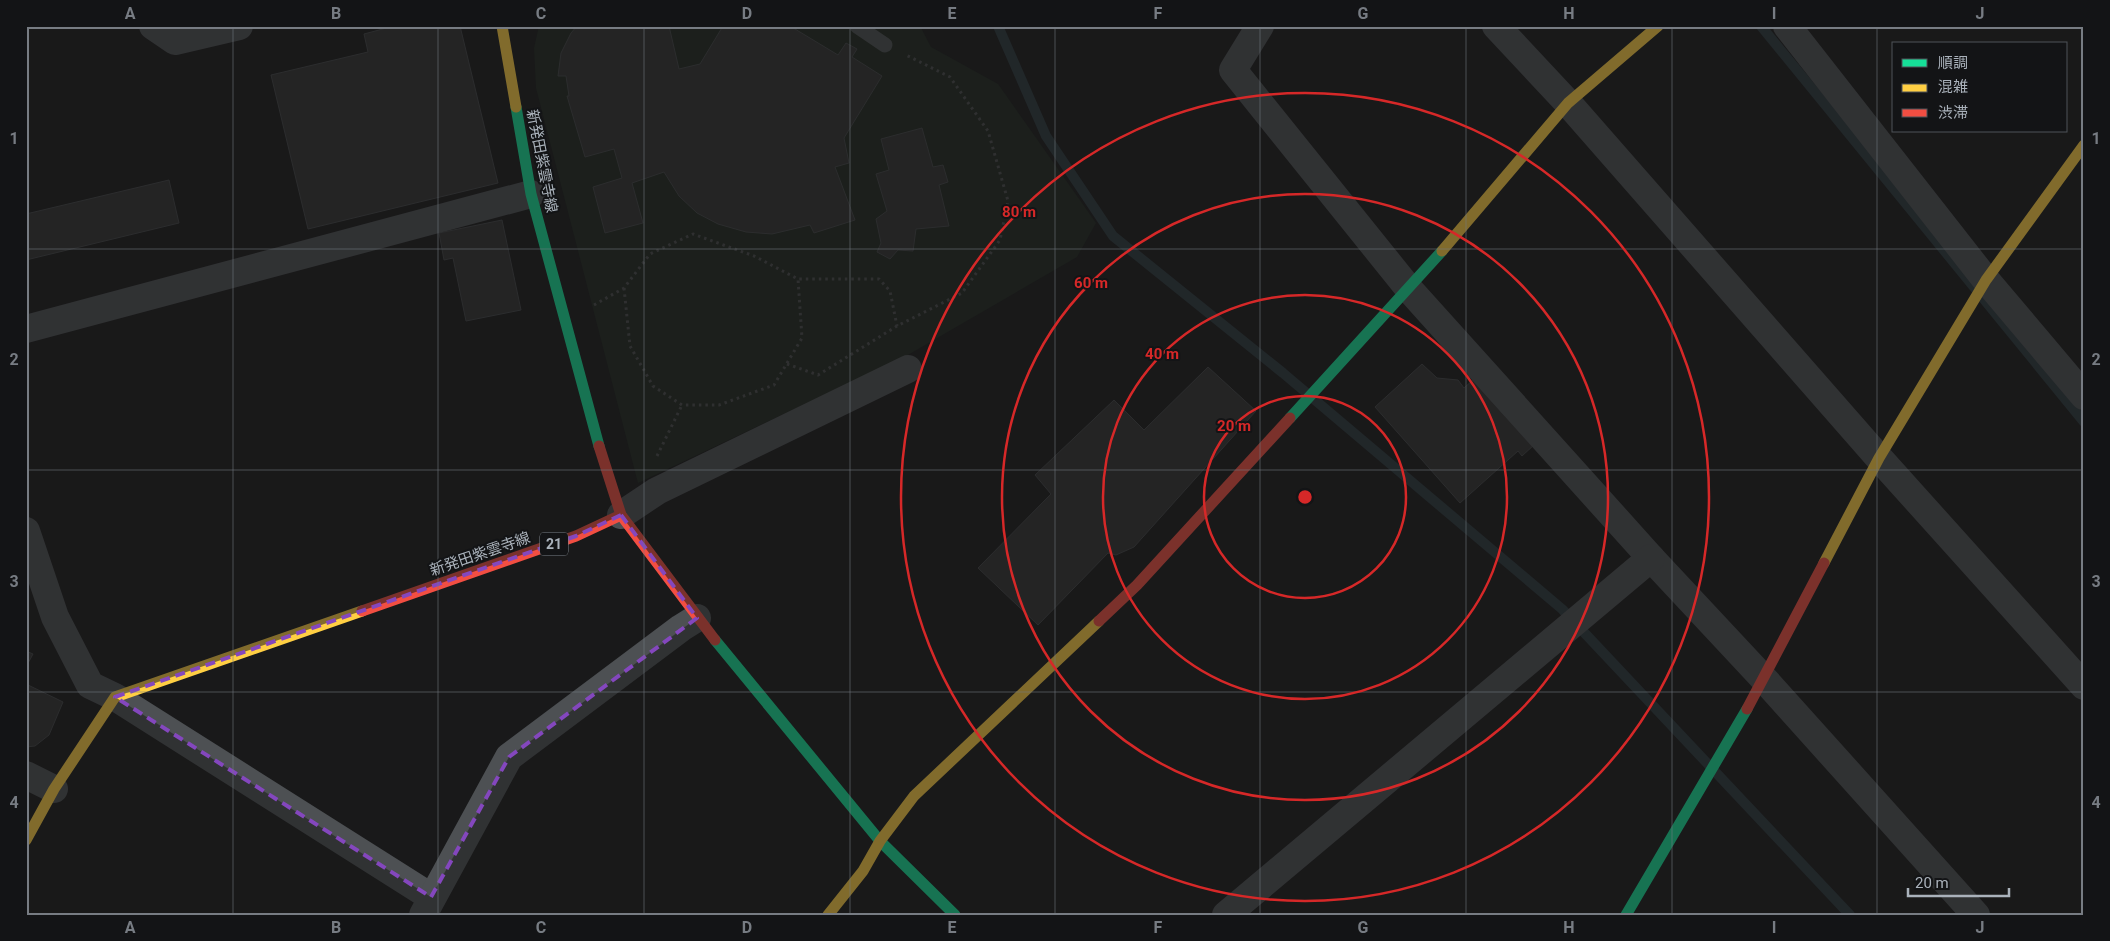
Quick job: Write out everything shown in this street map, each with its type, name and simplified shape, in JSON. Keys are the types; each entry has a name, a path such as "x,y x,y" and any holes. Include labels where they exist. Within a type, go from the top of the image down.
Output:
{"street":[{"path":"153,26 175,41 239,26"},
{"name":"新発田紫雲寺線","path":"115,697 576,536 621,515 607,476 531,194 502,26"},
{"path":"1260,26 1233,70 1409,289 1976,915"},
{"path":"1496,26 1568,103 1879,458 2084,686"},
{"path":"828,915 863,871 880,841 914,796 1137,585 1409,289 1568,103 1658,26"},
{"path":"1787,26 1986,280 2084,396"},
{"path":"1626,915 1764,679 1879,458 1986,280 2084,145"},
{"path":"26,329 531,194"},
{"path":"908,369 657,491 621,515 697,618 880,841 955,915"},
{"path":"26,531 55,617 90,685 115,697 427,906 509,757 697,618"},
{"path":"1226,915 1651,558"},
{"path":"26,840 54,789 115,697"},
{"path":"26,775 54,789"}],"lane":[{"path":"857,26 885,45"}],"path":[{"path":"787,364 818,375 897,326 962,293 1000,240 1008,201 988,131 950,77 885,45"},
{"path":"587,309 624,288 650,254 693,234 754,256 798,279 879,279 890,291 897,326"},
{"path":"624,288 630,346 653,386 682,404 719,404 774,385 802,338 798,279"},
{"path":"657,491 656,457 682,404"}],"highlighted area":[{"path":"621,515 697,618 509,757 431,897 115,697 576,536"}],"shaded area":[{"path":"539,26 920,26 931,47 998,84 1096,223 1077,257 906,356 638,483 536,88 534,48"}],"building":[{"path":"394,26 460,26 498,183 308,229 271,75 368,52 364,34"},
{"path":"577,26 669,26 679,69 700,64 723,26 790,26 838,55 846,43 857,49 852,57 882,76 844,138 849,163 835,167 855,220 814,233 810,225 772,234 746,232 718,224 697,213 679,196 664,172 632,183 643,223 605,233 593,187 622,178 614,149 585,157 567,96 569,96 566,76 558,76 561,53 571,33"},
{"path":"922,128 933,167 943,165 948,182 939,185 949,226 916,229 913,251 898,250 890,259 877,252 881,243 876,219 887,211 876,174 889,170 881,139"},
{"path":"169,180 179,223 26,260 26,214"},
{"path":"502,220 521,310 466,321 453,258 444,260 439,233"},
{"path":"1422,364 1437,378 1458,380 1464,388 1473,380 1505,416 1508,414 1535,444 1522,456 1518,451 1460,503 1375,407"},
{"path":"1208,367 1256,411 1134,547 1116,555 1108,553 1038,625 978,568 1051,494 1035,475 1114,400 1144,430"},
{"path":"26,651 33,654 26,667"},
{"path":"26,684 63,702 49,735 35,746 26,747"}],"waterway":[{"path":"998,26 1046,136 1113,236 1283,373 1562,609 1850,915"},
{"path":"1761,26 2084,422"}],"traffic: fast":[{"path":"516,107 531,194 599,446"},
{"path":"1290,418 1442,251"},
{"path":"715,640 880,841 955,915"},
{"path":"1626,915 1747,709"}],"traffic: slow":[{"path":"502,26 516,107"},
{"path":"1442,251 1568,103 1658,26"},
{"path":"1824,563 1879,458 1986,280 2084,145"},
{"path":"26,840 54,789 115,697 362,611"},
{"path":"828,915 863,871 880,841 914,796 1099,621"}],"traffic: jam":[{"path":"1099,621 1137,585 1290,418"},
{"path":"362,611 576,536 621,515 599,446"},
{"path":"621,515 715,640"},
{"path":"1747,709 1824,563"}]}
